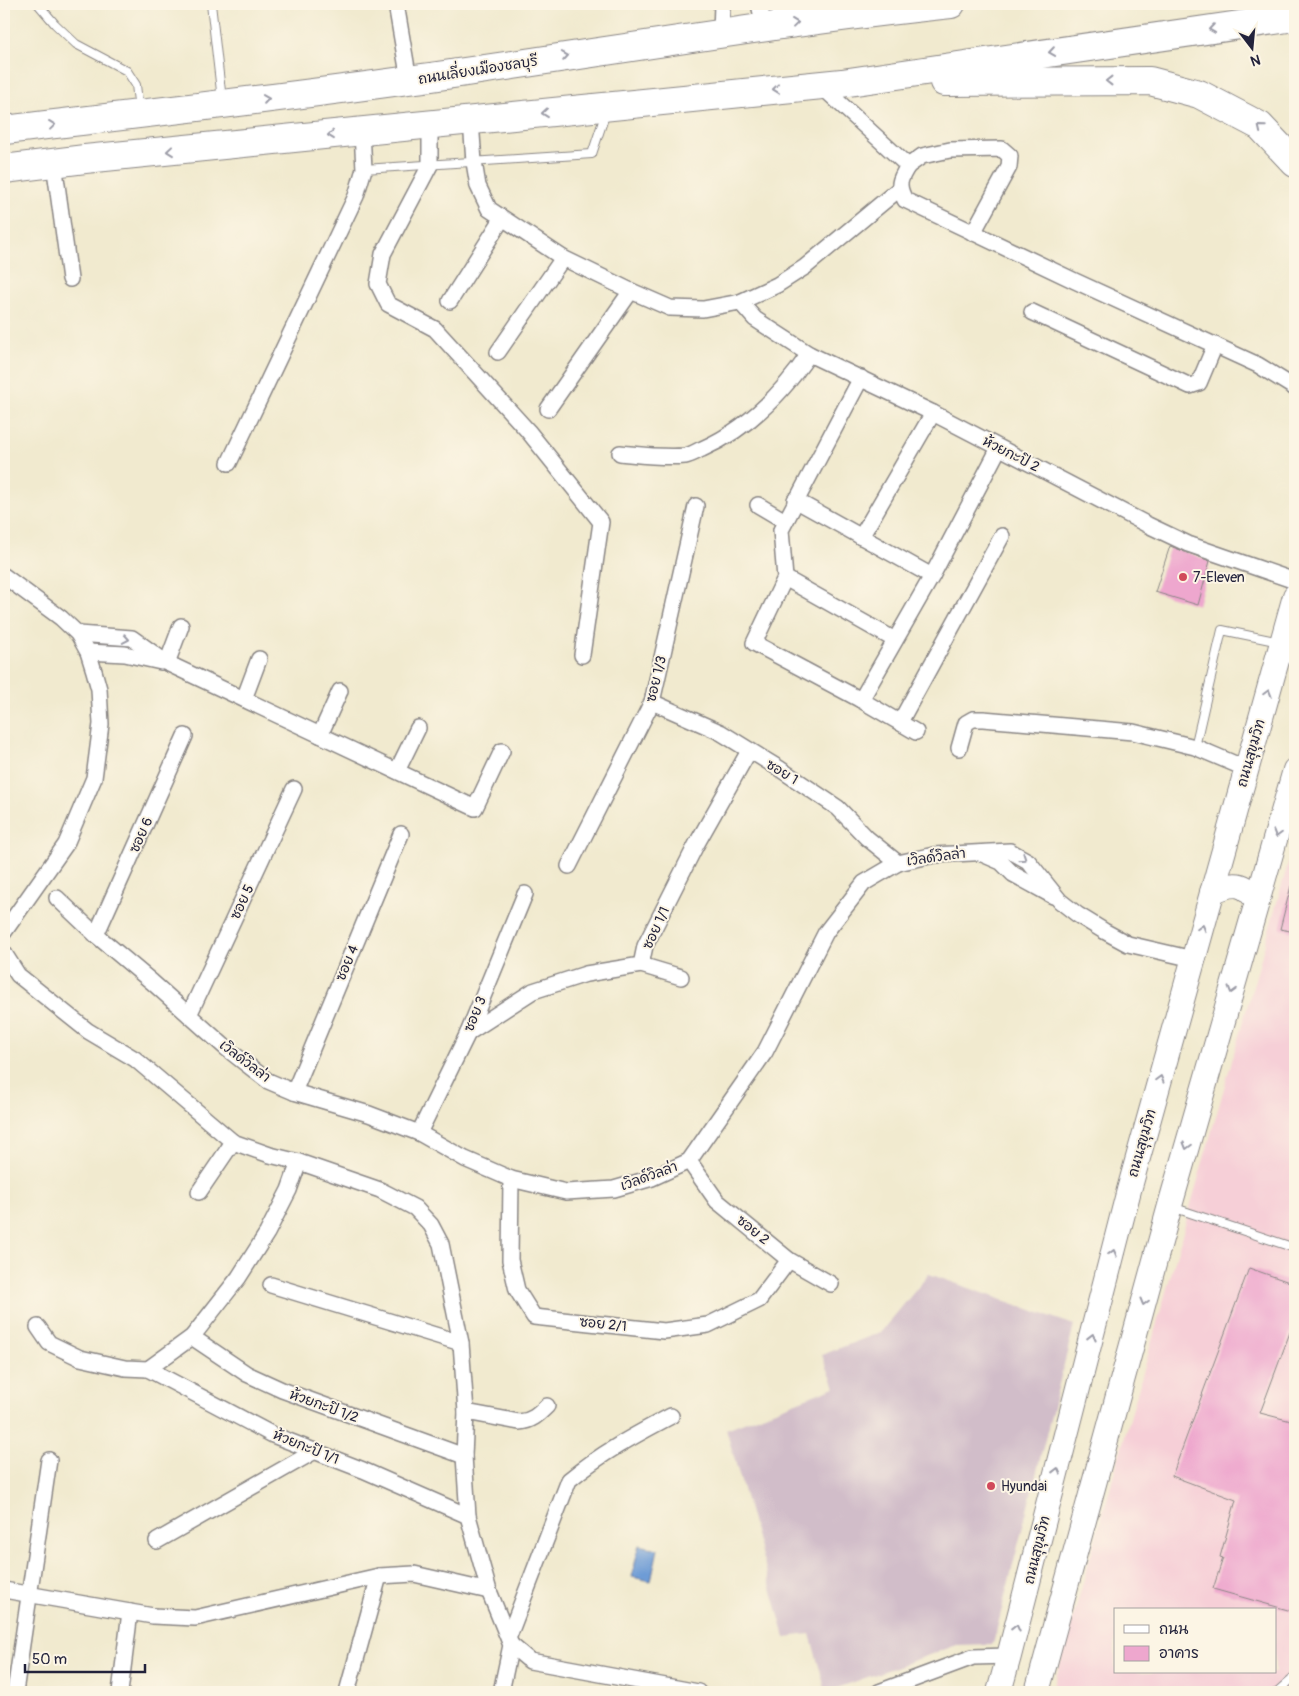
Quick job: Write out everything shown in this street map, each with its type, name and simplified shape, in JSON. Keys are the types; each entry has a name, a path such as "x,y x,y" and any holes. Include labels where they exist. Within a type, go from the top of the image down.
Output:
{"highway":[{"name":"ถนนเลี่ยงเมืองชลบุรี","path":"4,130 409,80 721,33 762,15 950,4"},
{"path":"4,169 831,84 1295,17"},
{"path":"831,84 1150,81 1199,94 1260,126 1295,163"}],"main road":[{"name":"ถนนสุขุมวิท","path":"999,1692 1129,1190 1295,596"},
{"path":"1037,1692 1170,1207 1295,770"},
{"path":"1212,892 1230,885 1239,885 1252,893 1257,902"}],"street":[{"path":"396,4 409,80"},
{"path":"721,33 722,4"},
{"path":"831,84 908,166"},
{"path":"471,121 478,186 489,209 563,258 670,308 703,309 740,302 777,285 804,267 899,189"},
{"path":"430,125 430,165 384,254 378,284 388,304 435,329 528,431 601,522 582,655"},
{"path":"229,463 356,196 364,169 362,132"},
{"path":"973,233 1009,167 1010,156 1002,149 950,150 922,156 908,166 900,179 899,189 905,200 973,233 1258,365 1295,388"},
{"path":"54,163 70,279"},
{"path":"450,301 502,219"},
{"path":"498,352 563,258"},
{"path":"548,409 631,291"},
{"name":"ห้วยกะปิ 2","path":"740,302 755,318 809,354 933,413 1188,544 1295,581"},
{"path":"1032,312 1190,386 1199,383 1215,345"},
{"path":"620,453 687,456 720,441 758,413 777,396 792,379 809,354"},
{"path":"861,378 795,500 781,530 785,578 754,643 861,700 916,732"},
{"path":"861,537 933,413"},
{"path":"861,700 932,576 999,448"},
{"path":"795,500 932,576"},
{"name":"ซอย 1/3","path":"569,866 652,702 696,506"},
{"path":"758,506 785,521"},
{"path":"900,722 1002,536"},
{"path":"4,576 61,618 78,634 88,652 99,689 101,724 94,778 66,844 4,932"},
{"path":"785,578 895,640"},
{"path":"167,663 181,626"},
{"path":"78,634 132,638 167,663 475,808 502,751"},
{"path":"88,652 125,654 167,663"},
{"path":"244,699 259,658"},
{"path":"320,735 340,690"},
{"name":"ซอย 1","path":"652,702 720,732 780,770 838,808 867,838 898,863"},
{"path":"959,748 966,723 973,719 1133,732 1196,747 1247,769"},
{"path":"397,771 418,728"},
{"name":"ซอย 6","path":"96,935 185,736"},
{"name":"ซอย 1/1","path":"468,1033 533,991 586,974 641,965 645,946 696,845 748,751"},
{"name":"ซอย 5","path":"189,1015 294,789"},
{"name":"ซอย 4","path":"294,1092 401,834"},
{"name":"เวิลด์วิลล่า","path":"57,898 96,935 226,1048 268,1081 294,1092 369,1114 419,1133 465,1159 511,1179 566,1192 614,1189 652,1178 689,1161 764,1052 826,932 864,883 898,863 934,855 976,852 1001,862 1014,874 1128,944 1193,959"},
{"name":"ซอย 3","path":"419,1133 468,1033 525,894"},
{"path":"4,953 18,974 88,1031 135,1059 233,1142 380,1190 416,1208 431,1225 441,1244 462,1343 466,1412 464,1456 468,1516 490,1591 510,1641 530,1661 698,1692"},
{"path":"641,965 680,977"},
{"path":"199,1192 233,1142"},
{"name":"ซอย 2","path":"689,1161 717,1202 789,1260 831,1284"},
{"path":"38,1327 49,1343 80,1358 125,1368 148,1369 192,1338 239,1277 268,1233 289,1190 299,1162"},
{"name":"ซอย 2/1","path":"511,1179 510,1260 517,1290 534,1317 664,1331 708,1325 759,1300 789,1260"},
{"path":"270,1285 462,1343"},
{"name":"ห้วยกะปิ 1/2","path":"192,1338 247,1374 282,1390 464,1456"},
{"name":"ห้วยกะปิ 1/1","path":"148,1369 273,1435 363,1470 468,1516"},
{"path":"466,1412 527,1422 547,1406"},
{"path":"501,1692 510,1641 569,1480 616,1446 671,1416"},
{"path":"156,1541 315,1451"},
{"path":"15,1692 49,1460"},
{"path":"4,1590 153,1616 195,1618 379,1576 414,1574 490,1591"},
{"path":"347,1692 379,1576"},
{"path":"120,1692 130,1612"},
{"path":"879,1692 973,1657 1009,1656"}],"lane":[{"path":"38,4 76,44 127,71 136,84 140,114"},
{"path":"211,4 222,104"},
{"path":"364,169 592,154 609,106"},
{"path":"1196,747 1222,630 1283,642"},
{"path":"1170,1207 1295,1248"},
{"path":"1277,1692 1295,1676"}],"shaded area":[{"path":"1295,839 1295,1692 1052,1692"},
{"path":"929,1274 1074,1325 993,1644 957,1645 826,1692 810,1634 785,1637 726,1429 835,1387 822,1355 881,1332"}],"water":[{"path":"639,1545 658,1549 651,1581 632,1577"}],"building":[{"name":"7-Eleven","path":"1170,546 1210,561 1198,605 1155,592"},
{"path":"1291,886 1295,886 1295,932 1280,929"},
{"path":"1249,1268 1295,1284 1295,1319 1260,1413 1295,1422 1295,1612 1213,1589 1223,1558 1220,1557 1236,1500 1172,1476"}],"place":[{"name":"7-Eleven","path":"1183,577"},
{"name":"Hyundai","path":"991,1486"}]}
